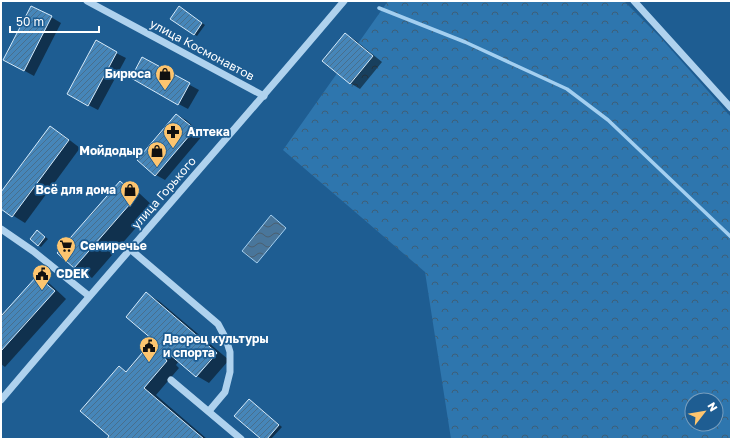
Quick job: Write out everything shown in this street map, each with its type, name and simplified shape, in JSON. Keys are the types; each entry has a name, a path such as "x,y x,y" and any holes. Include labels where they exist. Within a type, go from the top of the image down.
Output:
{"street":[{"name":"улица Космонавтов","path":"87,1 264,96"},
{"name":"улица Горького","path":"1,400 89,296 264,96 344,1"},
{"path":"634,1 731,108"},
{"path":"1,229 33,251 89,296"},
{"path":"130,249 218,324 226,338 230,352 230,372 225,392 209,411"},
{"path":"171,380 241,439"}],"green space":[{"path":"388,1 624,1 660,37 731,117 731,439 451,439 425,272 283,150"}],"water":[{"path":"271,215 286,228 257,263 242,251"}],"building":[{"path":"31,6 52,16 24,71 3,60"},
{"path":"179,6 202,23 194,35 170,19"},
{"path":"345,33 373,56 350,84 322,61"},
{"path":"96,40 117,52 88,106 67,94"},
{"path":"142,57 190,83 178,105 131,78"},
{"path":"176,114 195,129 155,176 137,160"},
{"path":"50,126 69,140 12,217 1,209 1,192"},
{"path":"120,181 137,196 74,268 57,253"},
{"path":"37,230 45,237 38,246 30,239"},
{"path":"37,276 55,291 1,351 1,316"},
{"name":"Дворец культуры и спорта","path":"146,292 217,353 196,377 168,353 164,357 167,361 144,388 204,439 107,439 109,436 80,411 119,366 126,372 153,340 126,317"},
{"path":"249,399 279,425 267,439 261,439 234,416"}],"waterway":[{"path":"379,8 465,42 567,89 608,120 731,237"}],"place":[{"name":"Бирюса","path":"165,91"},
{"name":"Аптека","path":"173,149"},
{"name":"Мойдодыр","path":"157,168"},
{"name":"Всё для дома","path":"130,207"},
{"name":"Семиречье","path":"66,263"},
{"name":"CDEK","path":"42,291"},
{"name":"Дворец культуры и спорта","path":"149,363"}]}
